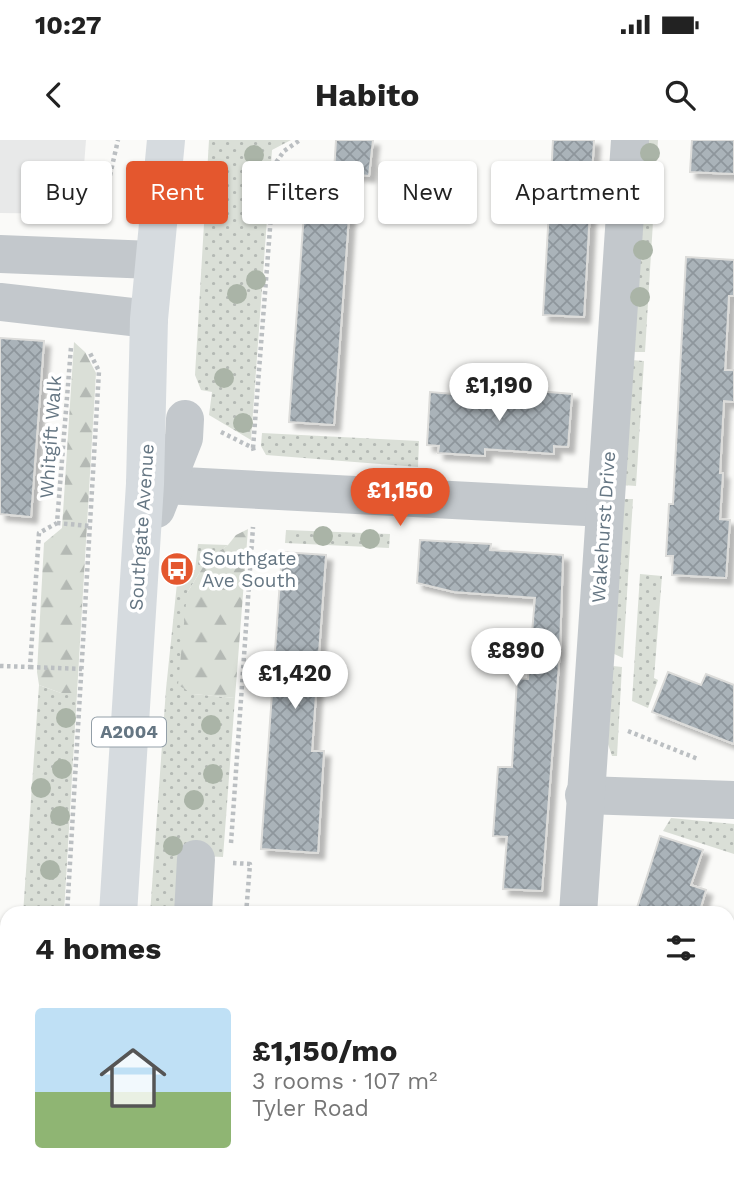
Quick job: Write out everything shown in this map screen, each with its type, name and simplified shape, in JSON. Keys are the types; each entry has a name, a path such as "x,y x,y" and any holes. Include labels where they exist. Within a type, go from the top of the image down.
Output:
{"main road":[{"name":"Southgate Avenue","path":"118,906 139,550 170,486 149,319 166,140"}],"street":[{"name":"Wakehurst Drive","path":"578,906 630,140"},
{"path":"0,254 153,260"},
{"path":"0,302 65,323 149,319"},
{"path":"185,419 184,438 170,486 605,508"},
{"path":"584,794 734,800"},
{"path":"197,906 219,857"}],"path":[{"path":"112,166 118,140"},
{"path":"253,448 275,164 284,151 300,140"},
{"name":"Whitgift Walk","path":"30,667 39,533 57,523 65,323"},
{"path":"67,906 99,371 88,348"},
{"path":"247,906 250,864 219,857 255,491"},
{"path":"57,523 90,526"},
{"path":"0,666 82,669"},
{"path":"624,730 701,760"}],"shaded area":[{"path":"0,140 86,140 84,161 21,161 21,213 0,213"}],"green space":[{"path":"209,140 291,140 272,150 271,161 242,161 242,224 267,224 251,440 209,415 212,392 201,390 195,375 204,224 228,224 228,161 208,161"},
{"path":"645,140 658,140 657,161 644,161"},
{"path":"639,224 653,224 645,352 631,352"},
{"path":"74,342 85,352 96,373 77,693 61,693 39,685 37,672 44,543 62,528"},
{"path":"631,360 644,361 636,486 623,485"},
{"path":"262,433 419,441 418,467 266,455 261,446"},
{"path":"621,499 633,499 623,658 612,653"},
{"path":"248,529 235,698 193,694 178,685 187,593 208,559 228,545 236,535"},
{"path":"286,530 390,534 389,548 285,543"},
{"path":"198,544 228,545 208,559 187,593 193,694 235,698 223,857 180,855 177,906 151,906 166,689 177,583 187,583 187,569 195,570"},
{"path":"640,574 662,576 654,678 658,680 648,708 632,701"},
{"path":"613,666 622,667 617,756 612,756 608,744"},
{"path":"39,685 61,693 77,693 64,906 24,906"},
{"path":"671,818 734,824 734,854 663,831"}],"building":[{"path":"336,140 373,140 369,176 364,175 364,161 335,161"},
{"path":"553,140 594,140 593,161 552,161"},
{"path":"692,140 734,140 734,174 690,172"},
{"path":"303,224 348,224 334,425 289,422"},
{"path":"548,224 589,224 584,317 543,315"},
{"path":"686,257 734,260 734,296 729,296 725,370 734,370 734,402 724,401 720,473 723,473 720,519 730,520 726,578 672,575 673,556 666,556 669,504 673,504"},
{"path":"0,338 44,341 31,517 0,514"},
{"path":"537,391 572,394 568,447 554,446 554,454 485,449 485,456 438,453 439,446 427,445 430,392 536,401"},
{"path":"420,540 491,544 490,550 563,555 560,650 542,891 503,889 507,837 493,836 498,767 512,767 517,678 528,679 535,598 454,592 417,583"},
{"path":"282,552 326,555 312,751 324,751 318,853 261,849"},
{"path":"668,672 701,685 706,674 734,685 734,744 652,712"},
{"path":"660,836 703,850 691,885 706,890 701,906 638,906"}],"place":[{"name":"Southgate Ave South","path":"177,569"}]}
